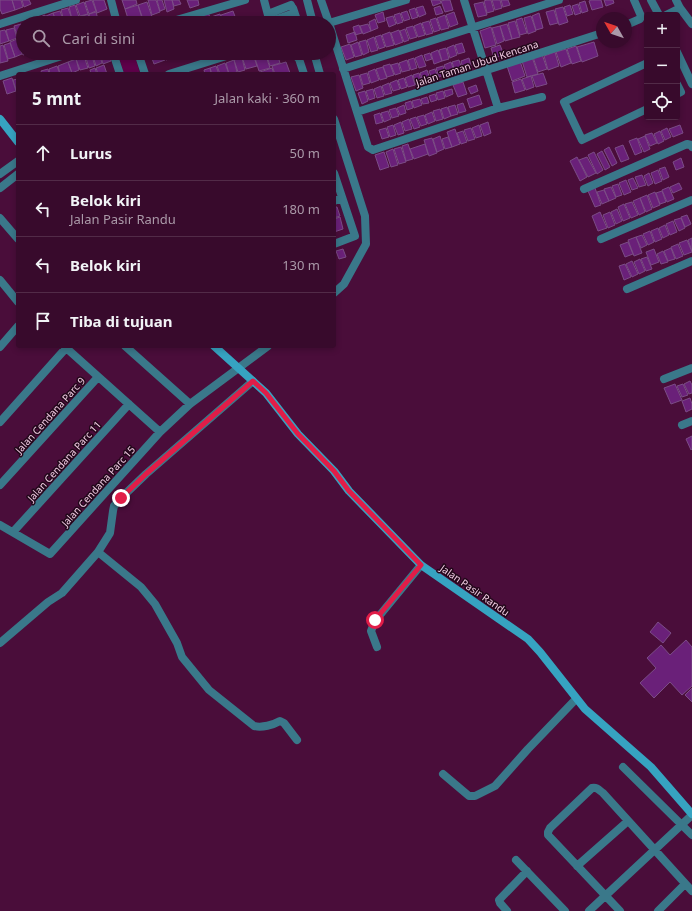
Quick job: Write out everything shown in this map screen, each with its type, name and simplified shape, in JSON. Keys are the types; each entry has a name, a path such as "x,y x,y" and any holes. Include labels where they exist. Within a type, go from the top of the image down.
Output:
{"main road":[{"path":"0,119 16,139"},
{"name":"Jalan Pasir Randu","path":"216,348 266,393 298,434 334,471 349,491 421,565 528,640 540,652 576,699 598,722 651,767 692,815"}],"street":[{"path":"25,16 76,0"},
{"path":"111,0 115,16"},
{"path":"190,16 245,0"},
{"path":"264,0 268,16"},
{"path":"321,0 327,16"},
{"path":"336,21 406,0"},
{"path":"464,0 498,108"},
{"path":"343,69 559,0"},
{"path":"632,22 640,19 641,16 634,0"},
{"path":"651,0 657,12"},
{"path":"276,16 292,7 307,2 311,16"},
{"path":"669,12 678,4 692,24"},
{"path":"0,24 16,19"},
{"name":"Jalan Taman Ubud Kencana","path":"357,112 596,35"},
{"path":"336,46 368,147 373,150 498,108 542,97"},
{"path":"680,58 692,84"},
{"path":"0,76 49,60"},
{"path":"115,60 119,72"},
{"path":"140,60 144,72"},
{"path":"175,72 214,60"},
{"path":"300,60 303,72"},
{"path":"316,60 319,72"},
{"path":"644,64 564,102 582,140 644,110"},
{"path":"336,125 365,216 366,244 344,284 336,290"},
{"path":"584,189 687,144 691,144 692,147"},
{"path":"0,174 16,162"},
{"path":"0,188 16,176"},
{"path":"336,186 338,200 355,236 336,243"},
{"path":"601,239 692,200"},
{"path":"0,218 16,237"},
{"path":"627,289 692,262"},
{"path":"0,280 16,300"},
{"path":"0,347 16,328"},
{"path":"0,422 64,348"},
{"path":"66,348 160,432"},
{"path":"127,348 190,404"},
{"name":"Jalan Cendana Parc 15","path":"13,532 50,554 160,432 190,404 265,348"},
{"path":"664,379 692,368"},
{"name":"Jalan Cendana Parc 9","path":"0,486 98,376"},
{"path":"0,643 48,602 62,593 98,552 110,533 114,506 121,498 146,474 253,381"},
{"name":"Jalan Cendana Parc 11","path":"13,532 129,404"},
{"path":"682,425 692,421"},
{"path":"0,524 13,532"},
{"path":"98,552 141,587 151,598 171,633 182,657 209,690 254,726 259,728 275,724 280,721 284,723 297,740"},
{"path":"376,646 371,631 375,620 421,565"},
{"path":"443,774 468,796 475,796 496,786 528,749 576,699"},
{"path":"623,767 692,835"},
{"path":"620,911 548,836 548,832 592,788 598,789 692,891"},
{"path":"589,911 692,815"},
{"path":"577,866 628,821"},
{"path":"516,860 565,911"},
{"path":"507,911 499,900 527,871"},
{"path":"658,911 685,884"}],"shaded area":[{"path":"120,60 136,60 139,72 123,72"}],"building":[{"path":"0,0 12,0 15,10 2,14 0,9"},
{"path":"12,0 21,0 23,7 15,10"},
{"path":"22,0 29,0 31,4 24,7"},
{"path":"92,0 96,11 89,14 85,2"},
{"path":"93,0 104,0 107,9 97,13"},
{"path":"122,0 136,0 137,4 125,9"},
{"path":"148,0 156,0 160,12 152,15"},
{"path":"157,0 162,0 165,9 160,11"},
{"path":"164,0 172,0 174,9 167,12"},
{"path":"172,0 179,0 181,4 174,6"},
{"path":"187,0 198,0 199,5 190,8"},
{"path":"431,0 440,0 441,3 433,6"},
{"path":"450,0 453,10 445,12 441,1"},
{"path":"491,0 494,11 487,13 484,1"},
{"path":"492,0 500,0 502,8 495,10"},
{"path":"501,0 508,0 510,5 503,7"},
{"path":"601,0 603,7 592,10 589,1"},
{"path":"604,0 613,0 614,3 606,6"},
{"path":"585,1 588,11 582,13 579,3"},
{"path":"84,2 88,14 80,16 76,5"},
{"path":"147,2 152,16 142,16 138,5"},
{"path":"483,2 487,15 478,17 474,4"},
{"path":"578,4 581,13 575,15 572,6"},
{"path":"75,5 79,16 71,16 69,7"},
{"path":"138,5 141,16 127,16 125,9"},
{"path":"570,5 573,14 567,16 564,7"},
{"path":"423,6 426,14 419,17 416,8"},
{"path":"440,6 443,13 436,15 434,8"},
{"path":"563,7 568,22 559,25 555,9"},
{"path":"68,8 71,16 63,16 61,10"},
{"path":"415,8 418,17 412,19 409,10"},
{"path":"554,10 558,23 550,25 546,12"},
{"path":"60,11 62,16 54,16 53,13"},
{"path":"233,11 235,16 221,16"},
{"path":"407,11 410,19 404,21 401,13"},
{"path":"96,12 97,16 89,16 89,14"},
{"path":"208,12 209,16 197,16"},
{"path":"383,12 385,21 378,23 375,15"},
{"path":"454,12 458,24 450,27 446,15"},
{"path":"53,13 54,16 46,16"},
{"path":"400,13 403,22 397,24 394,15"},
{"path":"539,13 543,28 536,30 532,16"},
{"path":"445,15 449,28 441,30 437,18"},
{"path":"393,16 396,24 389,27 386,18"},
{"path":"531,16 536,31 528,34 524,18"},
{"path":"436,18 440,30 434,32 430,20"},
{"path":"522,18 527,33 520,35 516,20"},
{"path":"375,19 378,28 371,31 369,22"},
{"path":"429,21 433,33 426,35 422,23"},
{"path":"515,21 520,37 512,39 508,23"},
{"path":"421,23 425,35 418,37 414,26"},
{"path":"368,24 371,31 363,34 360,26"},
{"path":"507,24 512,39 505,41 500,26"},
{"path":"359,25 362,33 355,35 353,27"},
{"path":"413,26 417,37 410,39 406,28"},
{"path":"500,26 504,41 497,44 492,28"},
{"path":"491,27 496,45 485,48 480,31"},
{"path":"14,28 16,38 9,41 6,30"},
{"path":"405,29 409,40 404,42 400,31"},
{"path":"5,30 9,41 0,44 0,31"},
{"path":"399,30 403,42 395,45 391,33"},
{"path":"355,32 357,40 348,43 346,35"},
{"path":"390,32 394,45 386,47 382,35"},
{"path":"381,35 385,47 379,49 375,37"},
{"path":"374,37 378,50 371,52 367,40"},
{"path":"16,39 15,57 10,42"},
{"path":"366,40 369,52 363,55 359,42"},
{"path":"358,42 362,55 355,57 351,45"},
{"path":"594,42 598,56 582,62 577,47"},
{"path":"10,43 15,57 8,59 4,45"},
{"path":"462,43 465,52 458,54 455,45"},
{"path":"350,44 354,57 346,60 341,47"},
{"path":"3,45 8,61 0,63 0,46"},
{"path":"454,45 457,55 450,58 447,48"},
{"path":"500,45 504,55 494,58 491,48"},
{"path":"576,46 581,61 572,64 567,49"},
{"path":"446,48 449,59 442,61 439,50"},
{"path":"566,49 571,63 561,67 556,52"},
{"path":"438,50 442,61 434,64 431,53"},
{"path":"555,52 559,66 548,70 544,56"},
{"path":"430,53 432,59 426,61 424,55"},
{"path":"542,54 547,69 538,72 533,57"},
{"path":"422,55 426,66 419,68 415,58"},
{"path":"532,57 538,74 527,77 522,61"},
{"path":"414,58 417,68 411,70 408,60"},
{"path":"469,58 471,66 463,69 461,61"},
{"path":"76,60 85,60 88,68 80,70"},
{"path":"76,60 79,70 72,72 68,62"},
{"path":"87,60 93,60 95,66 89,68"},
{"path":"94,60 101,60 102,63 96,66"},
{"path":"102,60 111,60 111,61 103,64"},
{"path":"153,60 165,60 154,64"},
{"path":"234,60 242,60 245,70 238,72"},
{"path":"234,60 237,72 228,72 226,63"},
{"path":"243,60 255,60 257,66 246,69"},
{"path":"256,60 267,60 270,68 259,71"},
{"path":"268,60 279,60 280,63 270,66"},
{"path":"407,60 410,70 402,72 399,63"},
{"path":"459,60 462,69 455,71 452,62"},
{"path":"520,61 525,76 512,81 507,66"},
{"path":"68,62 72,72 60,72 58,66"},
{"path":"286,62 290,72 274,72 272,66"},
{"path":"451,62 454,71 447,73 444,65"},
{"path":"225,63 228,72 219,72 217,66"},
{"path":"398,63 401,73 395,75 391,65"},
{"path":"390,64 394,75 387,77 383,66"},
{"path":"104,65 106,72 97,72 96,68"},
{"path":"57,66 59,72 50,72 49,69"},
{"path":"216,66 218,72 211,72 210,68"},
{"path":"443,66 446,74 439,77 436,68"},
{"path":"383,67 387,78 380,80 376,69"},
{"path":"95,68 96,72 90,72 90,70"},
{"path":"210,68 211,72 204,72 204,70"},
{"path":"272,68 273,72 260,72"},
{"path":"48,69 49,72 41,72"},
{"path":"375,69 379,80 371,83 368,72"},
{"path":"435,69 438,77 432,79 429,71"},
{"path":"427,70 430,79 423,81 420,73"},
{"path":"367,73 370,83 363,85 360,75"},
{"path":"419,73 422,83 416,85 413,75"},
{"path":"543,73 547,84 536,87 532,76"},
{"path":"359,75 363,88 356,91 351,77"},
{"path":"412,75 415,85 408,87 405,78"},
{"path":"531,76 534,87 526,90 522,79"},
{"path":"12,78 16,91 7,94 3,81"},
{"path":"404,78 407,87 401,89 398,80"},
{"path":"16,79 16,90 13,80"},
{"path":"521,79 525,90 515,93 512,82"},
{"path":"397,80 400,89 393,91 390,83"},
{"path":"463,82 467,94 458,97 453,85"},
{"path":"389,83 392,93 385,95 382,86"},
{"path":"476,85 478,91 471,94 468,88"},
{"path":"381,86 384,96 377,98 374,89"},
{"path":"373,89 375,98 369,100 366,91"},
{"path":"452,89 453,94 446,97 444,91"},
{"path":"365,91 368,101 362,104 358,93"},
{"path":"443,91 445,98 438,100 436,93"},
{"path":"435,94 437,100 431,102 429,96"},
{"path":"479,95 482,104 470,108 467,99"},
{"path":"427,97 429,103 423,104 421,99"},
{"path":"420,99 422,105 414,108 412,101"},
{"path":"411,101 413,108 407,110 405,103"},
{"path":"463,103 466,111 459,113 457,105"},
{"path":"404,105 406,113 400,115 397,108"},
{"path":"455,105 458,114 451,116 448,107"},
{"path":"447,107 451,116 444,119 441,109"},
{"path":"396,108 399,116 392,118 389,110"},
{"path":"440,109 443,119 436,121 433,111"},
{"path":"388,111 391,119 384,122 381,113"},
{"path":"432,112 435,121 428,124 425,115"},
{"path":"380,113 383,122 376,124 374,115"},
{"path":"424,115 427,124 421,126 417,117"},
{"path":"416,117 420,127 414,129 410,119"},
{"path":"409,119 412,129 405,131 402,122"},
{"path":"401,122 404,133 398,135 394,125"},
{"path":"488,122 491,133 484,136 480,125"},
{"path":"393,125 396,135 390,137 387,127"},
{"path":"479,125 482,136 476,138 472,128"},
{"path":"680,125 683,133 673,137 669,129"},
{"path":"386,128 389,137 382,139 379,130"},
{"path":"471,128 475,139 468,141 464,130"},
{"path":"667,128 671,137 665,140 661,131"},
{"path":"455,129 460,144 452,147 447,132"},
{"path":"463,131 467,142 461,144 457,133"},
{"path":"660,131 664,141 658,144 654,134"},
{"path":"652,133 657,143 650,146 645,135"},
{"path":"440,136 444,149 437,152 433,139"},
{"path":"645,136 650,149 644,152 638,139"},
{"path":"448,137 452,147 445,149 442,139"},
{"path":"432,138 437,153 429,156 424,140"},
{"path":"637,138 642,152 635,155 629,141"},
{"path":"408,144 413,159 406,161 402,146"},
{"path":"425,144 428,154 414,159 410,149"},
{"path":"623,145 629,159 621,162 615,148"},
{"path":"401,147 406,162 399,164 394,149"},
{"path":"609,147 617,163 612,166 604,150"},
{"path":"393,149 398,165 391,167 386,152"},
{"path":"602,151 610,167 605,170 597,154"},
{"path":"384,152 389,167 380,170 375,155"},
{"path":"594,152 603,170 597,174 588,155"},
{"path":"577,157 587,177 580,181 570,161"},
{"path":"587,157 596,173 588,177 579,160"},
{"path":"681,158 684,167 676,170 673,162"},
{"path":"665,167 669,177 663,180 659,169"},
{"path":"658,170 662,181 655,184 651,173"},
{"path":"649,173 653,183 648,186 644,176"},
{"path":"642,175 646,185 639,187 635,177"},
{"path":"633,178 638,188 632,190 628,180"},
{"path":"626,180 631,192 624,195 619,183"},
{"path":"679,183 682,189 673,193 670,187"},
{"path":"618,184 622,195 616,197 612,186"},
{"path":"611,187 616,198 609,201 604,189"},
{"path":"669,187 674,199 667,202 662,190"},
{"path":"595,188 601,205 595,207 588,191"},
{"path":"604,190 609,201 602,204 597,192"},
{"path":"662,191 666,202 660,204 656,193"},
{"path":"655,192 660,205 653,208 648,195"},
{"path":"647,195 652,209 646,212 640,198"},
{"path":"640,198 645,212 639,215 633,201"},
{"path":"632,202 638,215 631,218 625,204"},
{"path":"624,204 630,218 623,221 618,207"},
{"path":"336,207 337,207 340,216 336,217"},
{"path":"617,209 622,221 616,224 611,212"},
{"path":"600,212 607,228 598,231 592,216"},
{"path":"610,212 615,225 608,228 603,215"},
{"path":"687,215 691,224 685,227 681,217"},
{"path":"340,217 343,229 336,231 336,218"},
{"path":"681,218 685,228 679,231 674,220"},
{"path":"673,221 677,232 670,235 666,224"},
{"path":"665,225 669,235 663,238 659,228"},
{"path":"658,228 662,239 655,242 651,231"},
{"path":"650,231 654,242 648,245 643,234"},
{"path":"642,235 647,245 641,248 636,237"},
{"path":"636,237 642,253 634,256 628,240"},
{"path":"692,238 692,251 688,240"},
{"path":"687,240 692,252 684,255 679,243"},
{"path":"628,242 633,254 625,257 620,245"},
{"path":"678,244 683,256 676,259 671,247"},
{"path":"671,248 675,259 668,261 664,251"},
{"path":"343,249 346,257 339,259 336,251"},
{"path":"654,249 659,262 651,265 646,252"},
{"path":"663,251 668,262 661,264 657,254"},
{"path":"647,257 652,269 646,271 641,259"},
{"path":"640,259 645,271 639,274 634,262"},
{"path":"632,261 638,274 632,277 626,264"},
{"path":"625,264 631,277 624,280 619,266"},
{"path":"690,381 692,385 692,393 689,394 684,384"},
{"path":"675,384 682,400 671,404 664,388"},
{"path":"683,384 688,395 682,397 677,386"},
{"path":"690,398 692,409 686,412 682,401"},
{"path":"692,436 692,449 691,450 686,439"},
{"path":"658,622 671,633 663,643 650,632"},
{"path":"686,640 692,647 692,686 682,695 670,682 654,698 640,683 656,668 647,658 661,645 670,655"},
{"path":"692,688 692,702 685,695"}],"route":[{"path":"121,498 146,474 253,381 266,393 298,434 334,471 349,491 421,565 375,620"}]}
